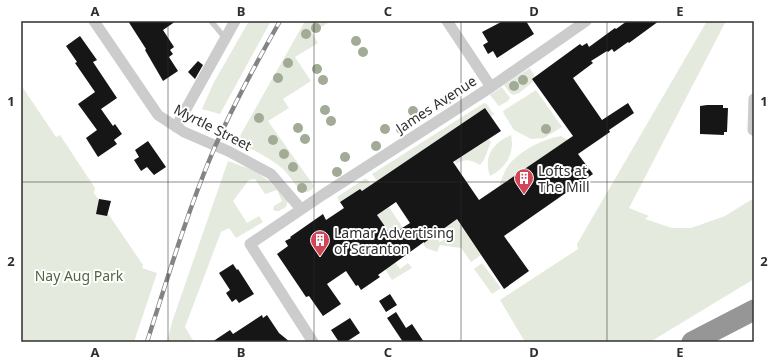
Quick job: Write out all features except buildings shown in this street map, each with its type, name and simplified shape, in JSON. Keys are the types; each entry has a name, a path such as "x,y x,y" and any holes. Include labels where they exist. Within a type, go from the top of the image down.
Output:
{"highway":[{"path":"692,342 754,310"}],"street":[{"name":"Myrtle Street","path":"94,21 158,115 176,127 228,151 271,174 301,210"},
{"path":"176,127 235,21"},
{"path":"447,21 491,87"},
{"name":"James Avenue","path":"313,342 250,244 491,87 586,21"},
{"path":"752,130 754,100"}],"lane":[{"path":"211,21 225,38"}],"green space":[{"path":"249,21 271,21 220,114 202,109 214,82"},
{"path":"305,21 331,21 312,33 318,43 295,57 311,81 283,99 289,108 268,121 314,186 308,192 297,186 287,173 275,162 244,145 240,140 241,134"},
{"path":"707,21 726,21 629,208 649,216 645,219 672,228 691,228 725,216 754,198 754,279 650,342 525,342 500,300 578,249 577,244"},
{"path":"530,68 535,77 532,79 534,81 519,93 513,95 504,85"},
{"name":"Nay Aug Park","path":"21,85 56,137 60,135 95,188 94,193 143,265 142,268 157,273 134,342 21,342"},
{"path":"502,87 510,98 508,101 499,106 490,95"},
{"path":"536,90 562,127 544,138 531,139 514,130 503,111"},
{"path":"484,103 487,104 494,115 491,116 485,108 377,181 372,174"},
{"path":"511,135 512,148 508,159 501,169 490,176 488,162 491,151 499,142"},
{"path":"561,136 568,140 499,186 508,166 518,155 532,146"},
{"path":"489,139 491,142 480,165 468,160 456,164 455,161"},
{"path":"228,161 253,170 268,180 288,200 286,207 279,211 275,211 273,209 274,206 282,201 277,190 265,194 255,179 249,180 233,201 247,223 259,216 263,222 236,238 229,228 221,232 185,327 194,342 167,342 172,322"},
{"path":"366,178 371,185 362,191 359,189 340,202 337,197"},
{"path":"389,207 403,228 387,238 386,228 377,215"},
{"path":"448,207 481,255 471,262 461,248 440,245 437,252 426,248 423,244 435,235 440,242 451,235 437,215"},
{"path":"395,262 400,269 408,263 412,268 392,280 385,269"},
{"path":"482,263 501,288 492,294 474,269"}],"railway":[{"path":"147,342 185,225 211,156 244,87 280,21"}],"place":[{"name":"Lofts at The Mill","path":"524,195"},
{"name":"Lamar Advertising of Scranton","path":"320,257"}]}
